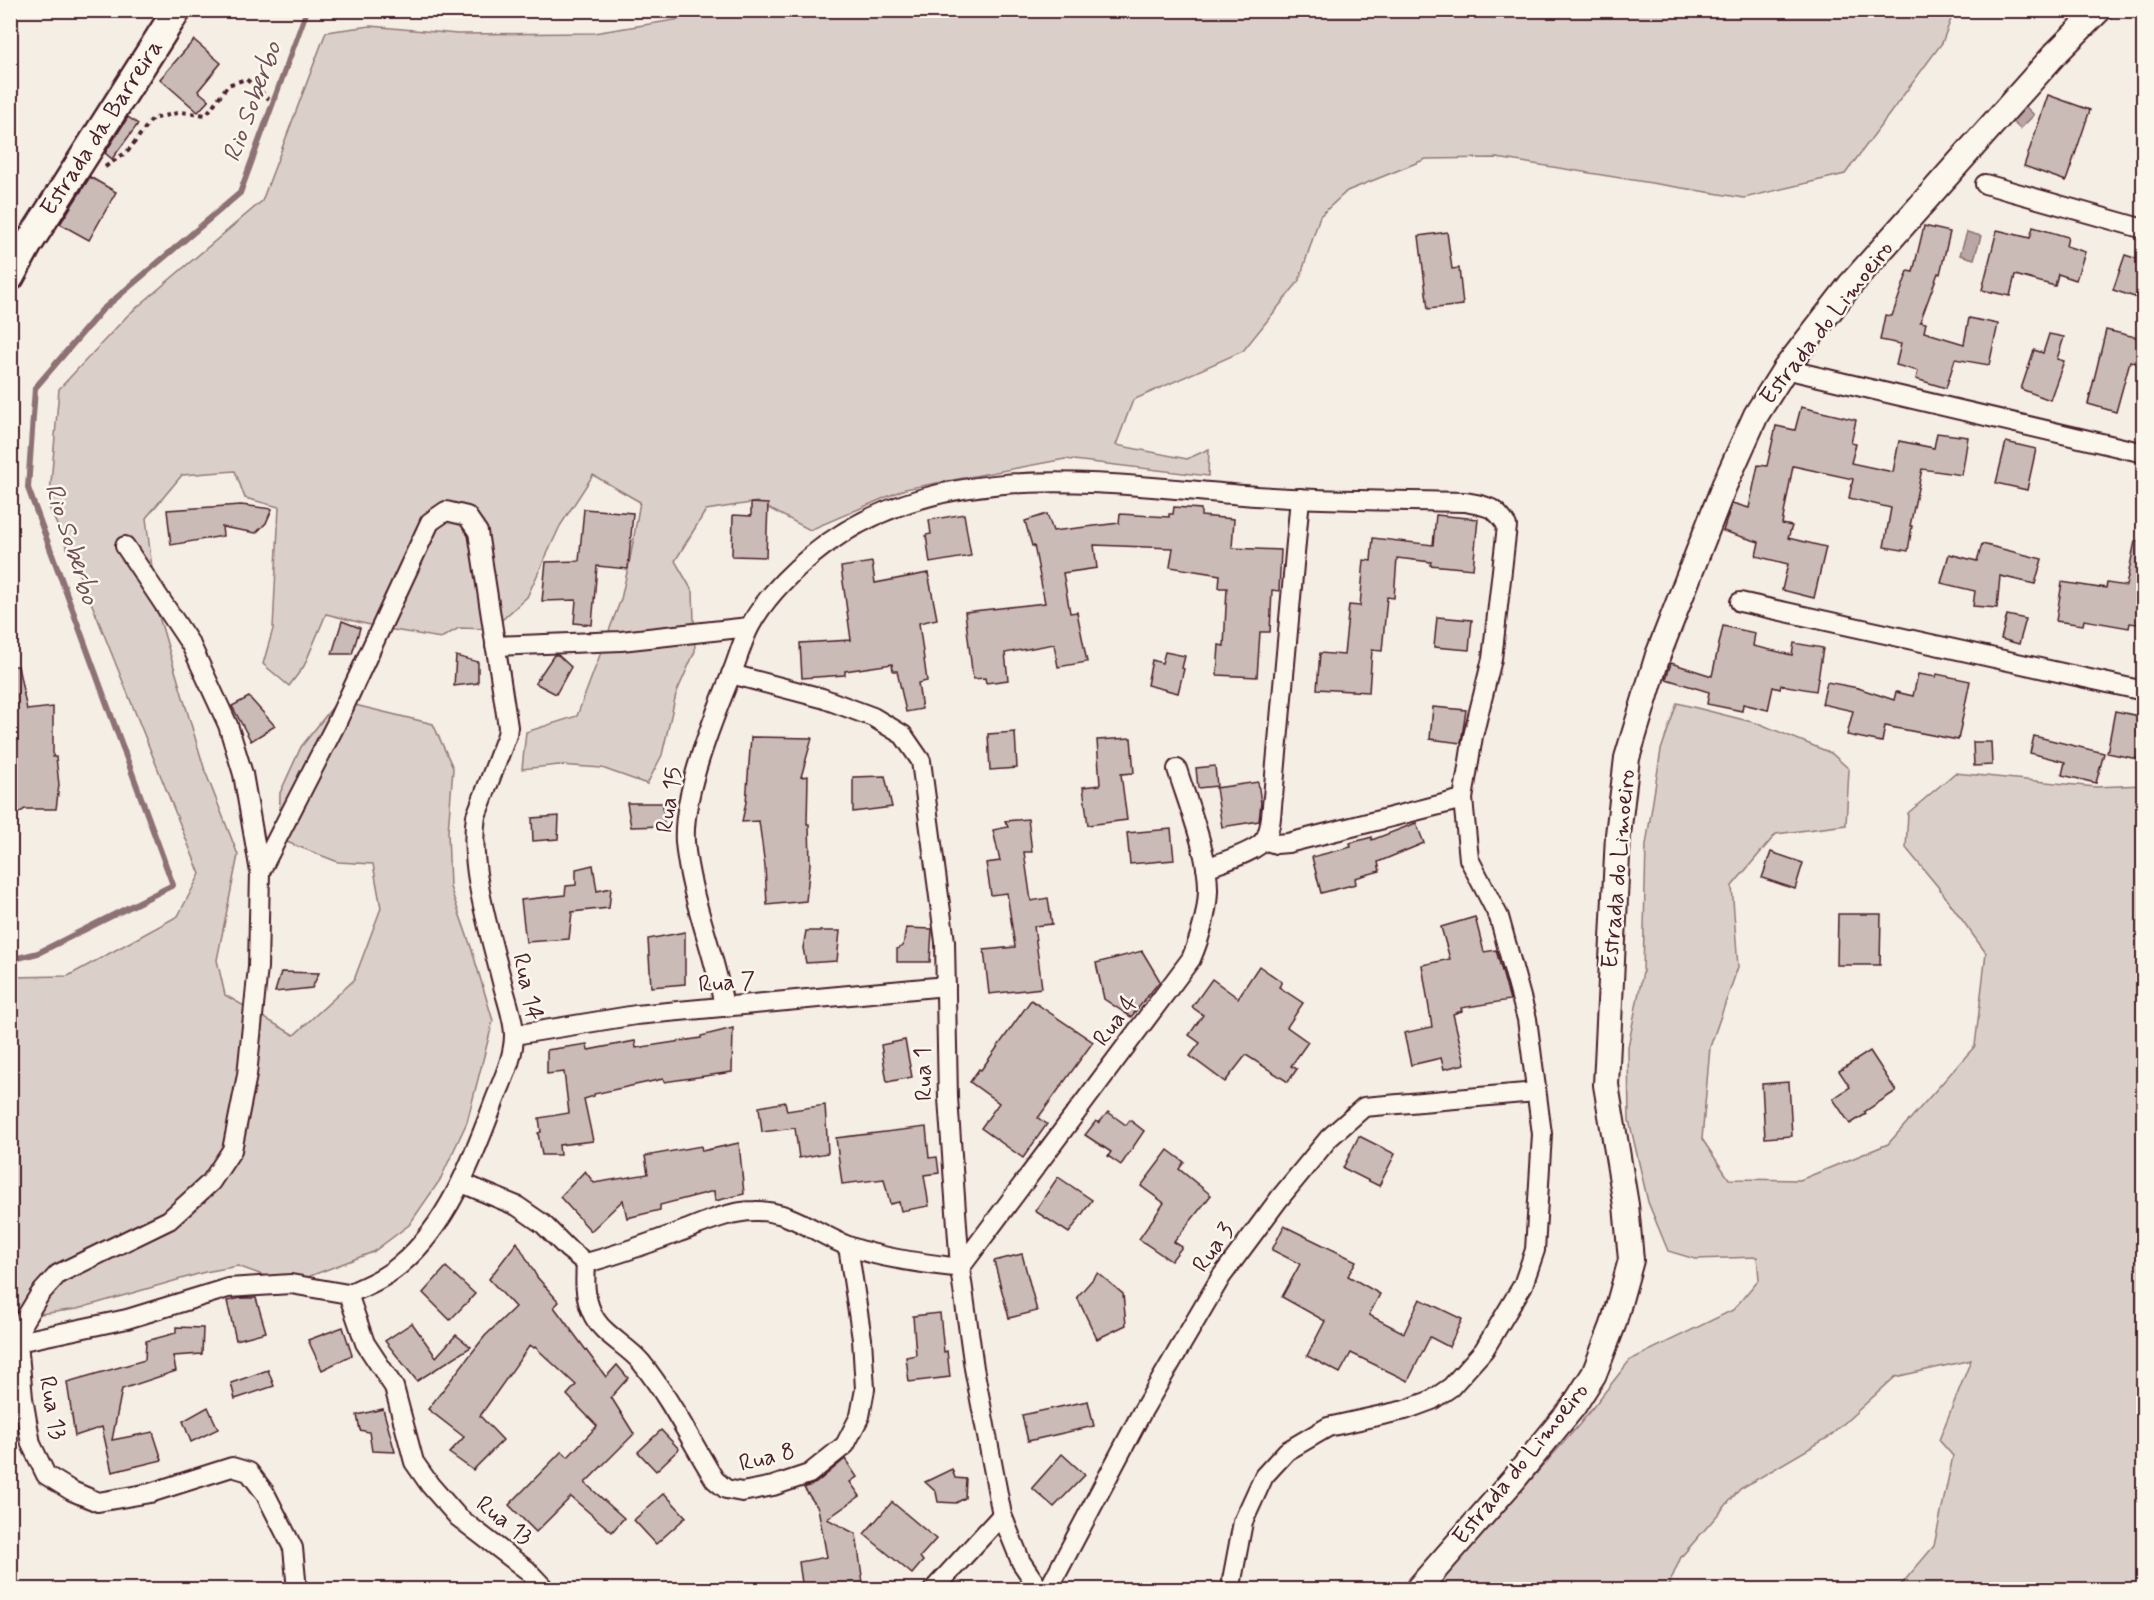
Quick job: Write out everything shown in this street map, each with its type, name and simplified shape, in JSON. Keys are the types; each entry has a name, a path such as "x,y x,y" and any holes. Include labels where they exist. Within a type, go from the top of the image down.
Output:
{"main road":[{"name":"Estrada da Barreira","path":"10,277 27,246 177,10"}],"street":[{"name":"Estrada do Limoeiro","path":"1417,1590 1515,1478 1573,1407 1594,1374 1613,1326 1631,1260 1626,1205 1606,1085 1618,836 1628,758 1658,655 1724,486 1756,415 1785,369 1850,285 2047,63 2099,10"},
{"path":"1985,184 2144,229"},
{"path":"1785,369 2144,453"},
{"name":"Rua 15","path":"724,1007 719,979 691,877 685,842 686,819 697,770 718,703 732,674 749,627 788,575 830,540 874,514 925,496 996,484 1107,483 1242,495 1465,502 1485,506 1499,513 1507,526 1492,659 1473,736 1462,799 1469,860 1499,917 1527,1019 1542,1134 1535,1250 1523,1285 1484,1350 1450,1387 1432,1400 1405,1410 1328,1427 1287,1451 1264,1476 1243,1522 1232,1580 1233,1590"},
{"path":"1206,868 1252,849 1264,840 1269,829 1300,498"},
{"name":"Rua 14","path":"260,872 336,724 430,522 446,511 467,516 478,532 508,728 476,816 474,830 477,870 514,1035 508,1063 478,1147 462,1183"},
{"path":"125,546 191,645 228,725 243,774 260,872 258,967 247,1075 232,1150 211,1182 169,1220 58,1274 40,1294 23,1322 18,1342 127,1319 228,1288 291,1284 348,1294 377,1281 400,1265 433,1229 462,1183 517,1206 543,1224 586,1263 638,1248 734,1213 755,1210 788,1217 848,1246 920,1263 960,1268"},
{"path":"1740,602 2144,691"},
{"path":"495,646 621,641 749,627"},
{"name":"Rua 1","path":"732,674 822,698 873,717 903,735 921,761 945,942 948,1098 960,1268 974,1368 1002,1515 1021,1562 1040,1590"},
{"name":"Rua 4","path":"960,1268 1191,959 1205,915 1208,890 1206,868 1177,769"},
{"path":"1264,840 1276,844 1288,843 1462,799"},
{"name":"Rua 7","path":"514,1035 636,1015 946,986"},
{"name":"Rua 3","path":"1048,1590 1142,1412 1221,1277 1329,1137 1364,1107 1536,1092"},
{"name":"Rua 8","path":"586,1263 585,1292 592,1315 640,1361 670,1404 716,1480 726,1489 742,1492 773,1486 809,1474 845,1445 860,1416 865,1389 862,1339 848,1246"},
{"name":"Rua 13","path":"348,1294 365,1343 394,1387 414,1462 430,1485 458,1517 527,1570 546,1590"},
{"name":"Rua 13","path":"18,1342 23,1398 31,1444 46,1475 72,1491 98,1502 150,1493 232,1467 249,1472 265,1493 294,1548 297,1590"},
{"path":"933,1590 1002,1515"}],"path":[{"path":"78,166 104,168 128,151 152,119 181,112 206,115 228,85 246,79 268,99"}],"shaded area":[{"path":"725,10 1954,11 1942,43 1845,174 1744,198 1497,158 1426,159 1347,191 1320,216 1299,281 1243,351 1133,400 1116,445 1187,459 1209,449 1208,476 1065,459 905,489 810,530 757,502 706,510 675,561 693,592 695,651 676,694 662,755 647,784 602,768 559,765 522,769 526,732 577,716 621,599 640,502 593,475 560,526 527,597 492,629 459,628 441,638 382,628 326,614 304,666 289,686 263,664 273,629 279,507 245,498 235,471 182,475 146,518 157,610 205,771 238,855 217,960 225,995 294,1035 354,980 381,908 373,864 338,862 279,839 280,793 301,747 339,699 433,724 453,768 448,832 450,887 493,1021 467,1122 440,1180 409,1225 373,1252 305,1278 265,1276 238,1266 205,1272 77,1309 11,1318 11,977 68,976 178,916 200,874 87,592 49,507 59,389 128,315 262,201 326,32 370,26 457,34 594,33"},
{"path":"2023,104 2034,115 2020,129 2009,118"},
{"path":"1967,232 1981,236 1974,259 1960,255"},
{"path":"1677,703 1760,724 1831,753 1849,769 1846,825 1776,834 1732,886 1738,967 1710,1047 1702,1139 1729,1179 1800,1180 1888,1144 1975,1046 1986,953 1939,888 1906,848 1908,813 1955,773 2096,787 2143,785 2143,1589 1893,1589 1901,1585 1934,1546 1953,1456 1939,1440 1971,1360 1895,1377 1829,1437 1740,1489 1681,1557 1667,1589 1434,1589 1579,1425 1630,1360 1733,1310 1759,1279 1757,1257 1695,1259 1668,1251 1648,1202 1629,1120 1628,1047 1643,972 1646,845 1661,750"}],"building":[{"path":"194,40 221,63 198,91 209,100 198,112 160,79"},
{"path":"2048,95 2090,110 2066,181 2024,166"},
{"path":"128,117 138,124 112,159 105,153"},
{"path":"90,177 116,192 89,240 60,224"},
{"path":"1924,226 1950,232 1940,274 1938,273 1920,322 1926,323 1924,332 1964,344 1969,318 1998,324 1989,365 1955,359 1946,388 1916,379 1918,371 1896,365 1901,344 1880,340 1885,315 1892,316 1908,271 1913,272"},
{"path":"2033,227 2068,237 2066,246 2085,252 2076,280 2058,274 2055,286 2015,275 2010,296 1982,290 1997,230 2030,238"},
{"path":"1447,232 1452,269 1459,268 1463,305 1428,309 1419,236"},
{"path":"2125,255 2144,261 2144,300 2113,290"},
{"path":"2106,330 2144,339 2139,364 2130,361 2116,412 2088,404"},
{"path":"2049,334 2064,337 2057,359 2064,361 2050,400 2021,389 2034,350 2043,353"},
{"path":"1801,407 1856,420 1851,443 1856,444 1851,463 1893,472 1899,441 1934,448 1937,433 1968,437 1962,475 1922,469 1910,526 1912,526 1908,551 1884,547 1891,508 1849,498 1853,479 1793,466 1782,524 1792,526 1788,538 1826,547 1814,598 1782,590 1788,564 1756,556 1759,542 1723,531 1732,503 1749,508 1758,465 1767,466 1776,426 1795,430"},
{"path":"2006,442 2036,449 2027,490 1996,483"},
{"path":"751,503 768,504 766,557 732,556 733,515 751,516"},
{"path":"241,505 272,509 266,523 256,533 222,527 223,536 171,545 167,510"},
{"path":"1174,507 1201,509 1201,516 1234,519 1232,548 1281,550 1279,591 1272,590 1270,632 1260,632 1257,677 1217,675 1219,645 1224,646 1227,588 1219,588 1220,575 1170,567 1173,548 1094,545 1097,568 1063,573 1070,613 1077,612 1087,662 1058,667 1054,644 1005,653 1008,680 986,683 985,678 973,679 965,612 1045,603 1034,545 1032,546 1025,521 1047,514 1053,531 1119,523 1120,514 1169,517 1169,514 1173,514"},
{"path":"584,509 633,513 628,569 597,566 592,625 574,623 576,600 542,601 546,562 579,561"},
{"path":"964,514 971,556 930,563 926,535 931,534 929,520"},
{"path":"1436,515 1478,519 1473,569 1430,565 1431,562 1397,558 1394,598 1387,597 1382,651 1372,650 1369,692 1317,689 1320,653 1344,655 1349,605 1360,606 1364,560 1371,561 1373,538 1433,545"},
{"path":"2135,541 2144,542 2144,625 2130,623 2129,628 2084,620 2083,625 2056,621 2062,582 2100,588 2106,588 2107,583 2126,586"},
{"path":"1982,544 2042,559 2035,584 2000,576 1997,608 1973,606 1975,591 1941,583 1949,554 1977,561"},
{"path":"872,562 875,583 928,573 937,619 919,623 927,681 918,683 922,709 906,712 897,671 893,671 892,664 845,671 845,675 802,678 800,643 851,640 841,567"},
{"path":"2007,615 2026,619 2019,644 2001,639"},
{"path":"1437,617 1472,620 1469,650 1434,647"},
{"path":"342,621 360,628 352,654 332,654"},
{"path":"1723,626 1755,633 1753,646 1792,655 1794,643 1823,648 1816,691 1781,685 1780,689 1773,687 1768,710 1743,704 1742,711 1707,704 1709,692 1666,679 1671,663 1712,676"},
{"path":"1165,652 1185,656 1178,693 1147,685 1152,660 1162,663"},
{"path":"554,655 558,655 571,667 556,694 535,683"},
{"path":"456,656 478,662 478,683 454,686"},
{"path":"10,666 18,666 27,710 53,707 53,757 56,757 59,785 56,809 25,809 10,818"},
{"path":"1918,674 1936,677 1937,674 1970,681 1958,740 1885,726 1882,742 1847,735 1853,711 1822,704 1827,682 1858,688 1894,700 1896,692 1913,696"},
{"path":"249,697 275,726 251,741 232,706"},
{"path":"1433,707 1466,710 1461,743 1430,739"},
{"path":"2115,711 2144,717 2144,731 2138,759 2107,753"},
{"path":"1015,732 1017,768 990,770 988,734"},
{"path":"2034,736 2104,753 2096,783 2062,775 2065,762 2030,753"},
{"path":"751,737 812,738 801,777 808,776 807,824 809,824 810,864 806,901 767,905 759,821 742,822 746,802"},
{"path":"1131,738 1134,773 1121,774 1127,820 1088,825 1083,787 1100,785 1097,740"},
{"path":"1973,742 1991,742 1992,765 1974,766"},
{"path":"1215,766 1217,786 1198,788 1196,768"},
{"path":"885,776 892,807 853,812 853,777"},
{"path":"1258,782 1261,803 1259,821 1222,827 1216,788"},
{"path":"627,803 663,803 664,826 631,827"},
{"path":"559,816 558,839 533,841 532,818"},
{"path":"1028,819 1032,852 1024,852 1031,901 1048,898 1052,924 1034,926 1042,988 989,994 984,950 1015,947 1007,893 991,895 986,863 1000,861 993,830 1008,827 1005,821"},
{"path":"1416,823 1424,843 1378,862 1380,871 1355,878 1356,884 1321,893 1312,857 1351,847 1350,843 1372,837 1372,840"},
{"path":"1171,829 1174,860 1130,864 1127,833"},
{"path":"1771,852 1803,863 1795,889 1762,878"},
{"path":"593,865 597,891 611,888 609,908 572,912 569,939 526,942 521,900 565,895 566,886 576,885 576,869"},
{"path":"1838,914 1881,914 1880,965 1837,965"},
{"path":"1475,917 1484,952 1496,950 1510,1000 1461,1008 1462,1011 1453,1014 1465,1064 1444,1069 1441,1058 1411,1065 1404,1033 1432,1027 1422,965 1450,959 1441,927"},
{"path":"906,928 932,929 930,962 897,962 897,949 903,946"},
{"path":"806,931 840,931 837,961 806,963 803,948"},
{"path":"685,932 685,984 651,987 648,939"},
{"path":"1142,951 1160,981 1131,1017 1104,999 1096,963"},
{"path":"1259,966 1282,982 1279,987 1303,1003 1287,1027 1308,1042 1291,1066 1297,1069 1288,1082 1246,1055 1225,1082 1190,1056 1200,1043 1189,1035 1203,1015 1192,1007 1212,979 1238,998"},
{"path":"281,972 319,973 312,988 275,992"},
{"path":"1031,1000 1093,1042 1038,1118 1047,1124 1023,1158 981,1128 999,1103 970,1082"},
{"path":"733,1028 732,1072 664,1082 663,1079 594,1094 584,1099 593,1141 559,1145 560,1155 542,1155 538,1133 541,1132 539,1118 569,1113 564,1072 547,1074 547,1050 587,1044 588,1050 635,1041 636,1048 701,1038 701,1036"},
{"path":"905,1040 912,1077 887,1082 881,1045"},
{"path":"1870,1051 1896,1091 1850,1124 1833,1099 1850,1087 1839,1071"},
{"path":"1789,1082 1792,1136 1765,1138 1762,1084"},
{"path":"785,1102 787,1111 825,1105 828,1153 799,1158 795,1128 762,1132 759,1107"},
{"path":"1108,1112 1126,1125 1130,1120 1144,1131 1121,1165 1108,1156 1111,1152 1085,1135 1096,1121 1099,1123"},
{"path":"926,1127 929,1158 937,1157 939,1173 924,1175 929,1206 901,1211 899,1202 890,1204 884,1179 842,1184 836,1138"},
{"path":"1359,1136 1395,1154 1379,1186 1343,1168"},
{"path":"739,1143 744,1194 715,1201 714,1191 660,1205 660,1210 627,1218 623,1200 591,1231 560,1197 585,1171 594,1183 648,1174 645,1156 701,1146 702,1151"},
{"path":"1168,1150 1184,1162 1179,1169 1211,1195 1174,1242 1182,1247 1171,1261 1139,1239 1164,1203 1141,1186"},
{"path":"1058,1177 1092,1200 1069,1233 1035,1211"},
{"path":"1284,1226 1356,1261 1348,1276 1380,1294 1369,1315 1404,1333 1420,1299 1462,1319 1449,1347 1430,1337 1408,1381 1351,1353 1340,1373 1307,1356 1325,1321 1282,1297 1300,1264 1272,1250"},
{"path":"517,1242 537,1277 559,1302 554,1307 606,1377 617,1365 628,1378 611,1397 634,1434 585,1483 624,1518 612,1532 571,1497 536,1532 509,1505 562,1451 568,1457 597,1426 567,1395 576,1385 535,1347 530,1345 480,1416 503,1440 473,1470 449,1453 464,1437 428,1409 485,1336 515,1307 489,1279"},
{"path":"1022,1254 1037,1311 1009,1318 994,1261"},
{"path":"446,1267 475,1294 450,1320 423,1293"},
{"path":"1098,1273 1123,1294 1126,1325 1097,1339 1077,1297"},
{"path":"256,1298 266,1332 236,1340 227,1301"},
{"path":"940,1313 944,1352 947,1351 950,1377 909,1382 906,1357 916,1355 913,1316"},
{"path":"412,1323 436,1357 456,1335 471,1347 417,1381 385,1341"},
{"path":"176,1327 203,1328 202,1354 173,1356 176,1371 122,1389 112,1440 153,1432 162,1460 112,1472 102,1427 75,1436 67,1382 145,1360 146,1341 176,1333"},
{"path":"343,1327 352,1355 322,1370 308,1340"},
{"path":"268,1370 274,1386 235,1399 231,1383"},
{"path":"1088,1401 1094,1426 1028,1441 1022,1415"},
{"path":"208,1407 218,1429 191,1442 183,1421"},
{"path":"383,1409 395,1452 372,1451 369,1432 360,1430 357,1415"},
{"path":"661,1430 679,1449 656,1471 638,1452"},
{"path":"1062,1454 1085,1475 1054,1507 1032,1488"},
{"path":"845,1459 857,1477 850,1482 860,1496 827,1519 856,1534 864,1590 803,1590 799,1562 827,1557 818,1508 804,1488 816,1483"},
{"path":"952,1469 955,1478 966,1479 965,1498 956,1503 938,1502 936,1492 925,1482"},
{"path":"664,1493 686,1517 656,1544 634,1520"},
{"path":"892,1502 936,1539 920,1557 923,1561 912,1574 864,1534"}],"waterway":[{"name":"Rio Soberbo","path":"10,960 38,953 173,885 28,488 35,388 102,310 240,193 307,10"},
{"name":"Rio Soberbo","path":"480,10 502,13 519,10"}]}
